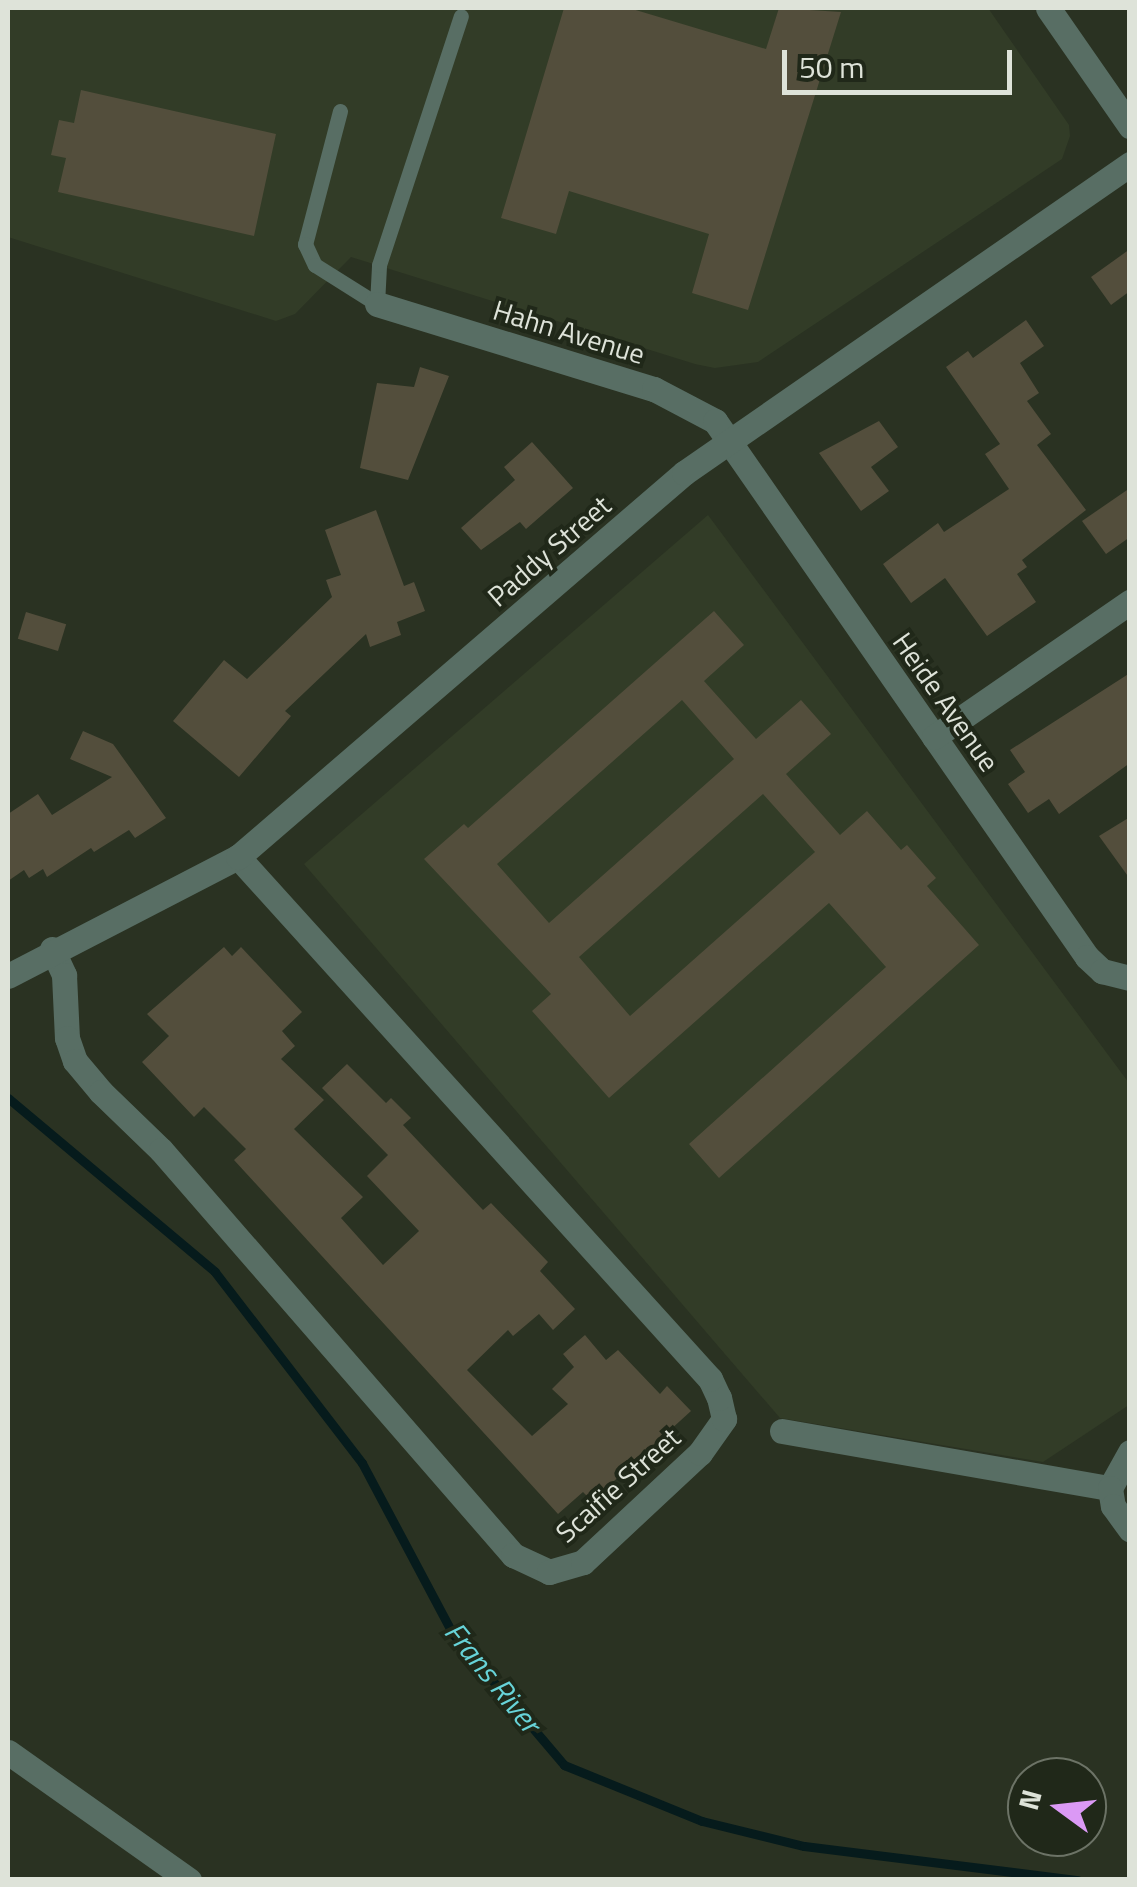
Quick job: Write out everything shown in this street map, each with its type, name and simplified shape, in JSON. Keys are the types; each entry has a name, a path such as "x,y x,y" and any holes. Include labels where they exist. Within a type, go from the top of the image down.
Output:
{"street":[{"path":"1048,8 1130,126"},
{"name":"Paddy Street","path":"8,976 52,948 238,857 728,441 1130,164"},
{"name":"Hahn Avenue","path":"377,304 654,389 714,421 728,441"},
{"name":"Heide Avenue","path":"728,441 1087,957 1102,971 1130,978"},
{"path":"934,737 1130,602"},
{"name":"Scaifie Street","path":"52,948 64,975 67,1038 92,1082 160,1150 513,1555 549,1572 583,1562 700,1453 724,1419 710,1379 238,857"},
{"path":"782,1431 1110,1488"},
{"path":"1130,1452 1110,1488 1113,1506 1130,1529"},
{"path":"8,1752 189,1880"}],"lane":[{"path":"340,111 306,244 315,265 377,304 379,266 461,16"}],"shaded area":[{"path":"8,8 988,8 1069,125 1070,136 1062,159 758,362 715,368 695,364 351,257 295,314 276,321 8,237"},
{"path":"708,515 1129,1083 1129,1405 1043,1462 780,1418 304,864"}],"building":[{"path":"564,8 629,8 766,49 779,8 841,12 748,310 692,293 709,234 569,191 556,234 501,218"},
{"path":"81,90 276,134 254,236 58,192 66,158 51,155 59,120 74,123"},
{"path":"1130,249 1130,291 1111,305 1091,277"},
{"path":"1026,320 1044,346 1020,363 1039,393 1027,401 1051,434 1037,445 1086,510 1022,560 1027,567 1017,574 1036,602 987,636 945,578 911,603 883,564 938,523 944,532 1009,489 985,454 1000,444 946,367 968,351 973,358"},
{"path":"420,367 449,376 408,480 360,468 377,383 414,387"},
{"path":"879,421 898,447 871,467 889,491 861,511 819,453"},
{"path":"532,442 573,488 526,529 520,522 481,550 461,528 515,480 504,467"},
{"path":"1130,488 1130,537 1106,554 1082,521"},
{"path":"376,510 404,586 414,582 425,611 397,622 401,635 370,647 366,634 285,711 291,716 239,777 173,721 224,660 247,679 332,597 326,580 341,575 325,530"},
{"path":"714,611 744,645 704,681 756,739 801,700 831,734 786,774 840,835 867,811 901,850 907,845 936,878 927,886 979,945 719,1178 689,1144 886,967 829,903 609,1098 532,1011 551,994 424,859 464,824 468,828","holes":["682,700 734,759 549,923 497,864","763,794 815,852 630,1016 579,957"]},
{"path":"26,612 66,624 58,651 18,639"},
{"path":"1130,673 1130,763 1059,814 1049,799 1028,813 1008,784 1025,772 1010,750"},
{"path":"83,731 113,744 166,818 135,838 129,830 94,852 91,848 47,877 43,869 29,878 24,870 8,881 8,814 38,794 52,815 112,777 70,759"},
{"path":"1130,817 1130,879 1099,836"},
{"path":"224,947 232,956 241,947 302,1012 282,1031 295,1046 281,1059 324,1100 294,1129 363,1197 341,1218 383,1265 419,1231 367,1176 388,1155 322,1088 347,1064 386,1103 391,1098 411,1118 403,1125 483,1210 491,1203 548,1262 540,1271 575,1309 553,1330 539,1314 513,1336 508,1330 467,1370 532,1436 568,1404 552,1389 574,1367 563,1354 585,1335 606,1360 618,1350 660,1394 667,1386 691,1411 592,1501 583,1492 558,1514 234,1160 246,1149 204,1107 194,1117 142,1062 169,1036 147,1014"}],"waterway":[{"name":"Frans River","path":"8,1098 215,1272 362,1463 453,1634 564,1765 702,1821 804,1846 1078,1880"}]}
